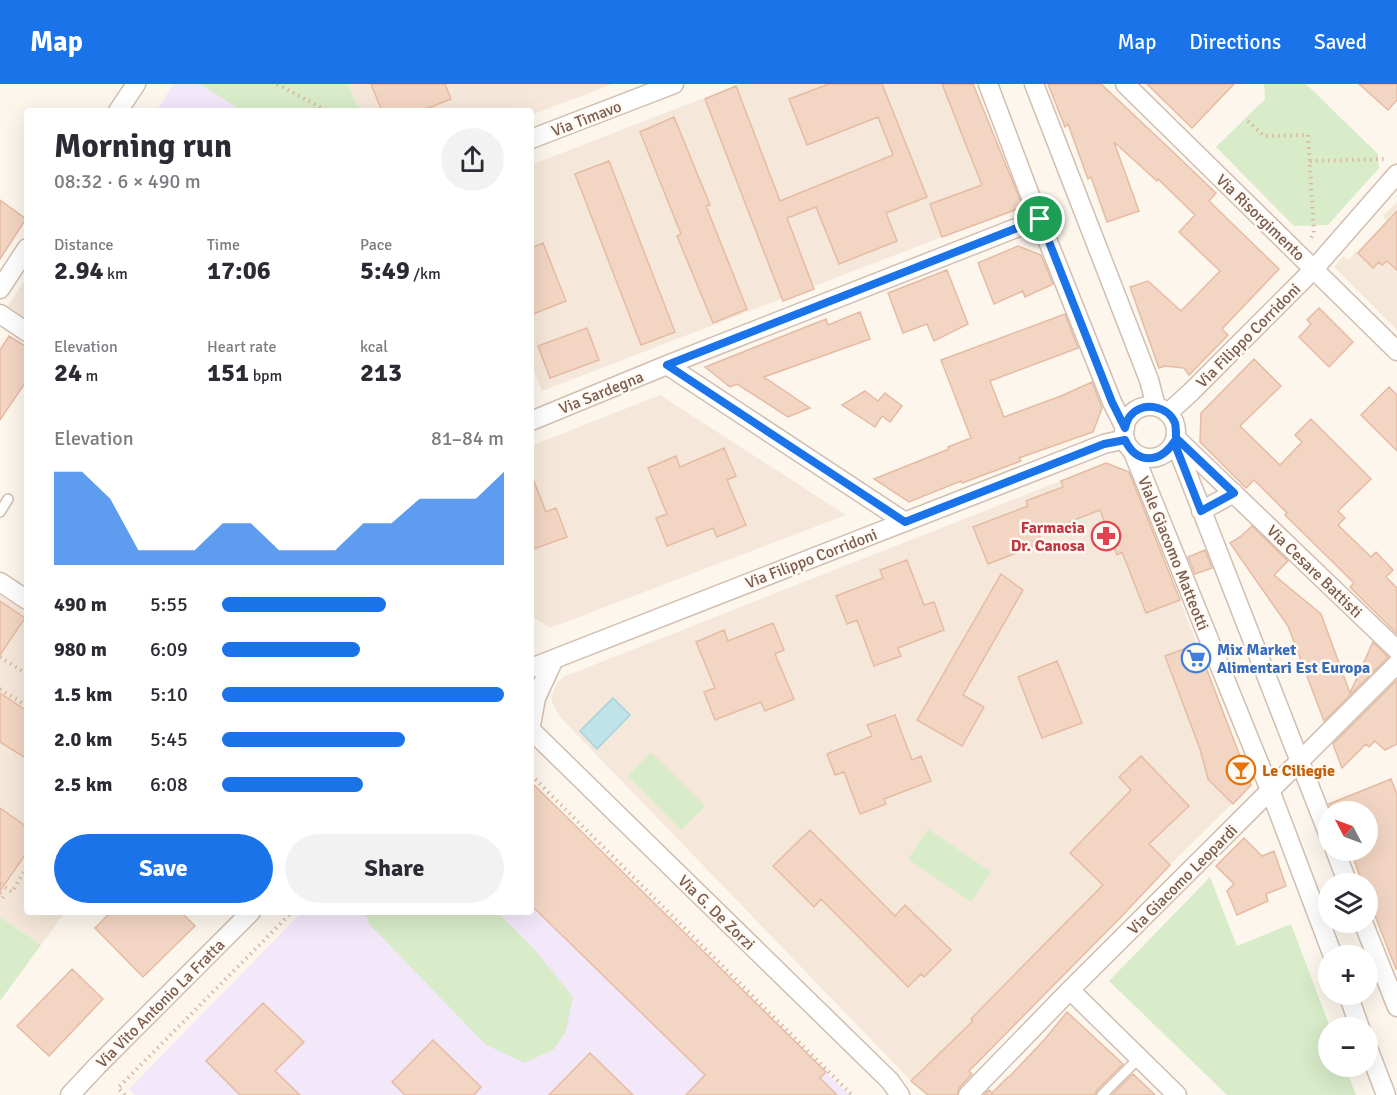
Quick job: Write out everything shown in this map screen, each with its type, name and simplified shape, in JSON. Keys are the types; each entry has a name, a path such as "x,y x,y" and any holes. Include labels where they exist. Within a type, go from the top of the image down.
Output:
{"street":[{"path":"120,108 136,84"},
{"name":"Via Timavo","path":"534,138 674,84"},
{"name":"Viale Giacomo Matteotti","path":"988,84 1112,402 1270,790 1329,945"},
{"path":"1034,84 1149,380 1162,409 1175,424 1175,440 1201,511 1318,808"},
{"name":"Via Risorgimento","path":"1125,84 1397,351"},
{"name":"Via Filippo Corridoni","path":"1162,409 1191,392 1314,269 1395,166"},
{"name":"Via Sardegna","path":"534,420 667,365 1040,219"},
{"path":"0,289 24,253"},
{"path":"0,314 24,330"},
{"path":"667,365 905,522"},
{"path":"1162,409 1142,408 1130,416 1128,440 1144,458 1156,458 1167,452 1175,440"},
{"name":"Via Filippo Corridoni","path":"534,667 1104,444 1128,440"},
{"name":"Via Cesare Battisti","path":"1175,440 1234,493 1397,650"},
{"path":"1201,511 1234,493"},
{"path":"0,582 24,598"},
{"path":"534,709 536,698 554,659"},
{"name":"Via Giacomo Leopardi","path":"968,1095 1397,664"},
{"name":"Via G. De Zorzi","path":"534,733 890,1081 900,1095"},
{"name":"Via Vito Antonio La Fratta","path":"76,1094 248,915"},
{"path":"1368,933 1397,1007"},
{"path":"1070,990 1177,1095"},
{"path":"1378,1074 1386,1095"}],"lane":[{"path":"0,512 8,500"},
{"path":"1102,1095 1139,1058"}],"path":[{"path":"277,84 321,108"},
{"path":"1248,121 1264,136 1308,135 1314,233 1307,244"},
{"path":"1310,161 1395,166"},
{"path":"0,657 24,673"},
{"path":"0,689 24,704"},
{"path":"534,778 852,1095"},
{"path":"0,884 12,892 24,872"},
{"path":"0,893 4,896 0,902"},
{"path":"126,1095 118,1088 289,915"}],"shaded area":[{"path":"174,84 200,84 237,108 158,108"},
{"path":"348,84 613,84 534,114 534,108 360,108 356,105"},
{"path":"740,84 973,84 1023,207 542,391 534,371 534,164"},
{"path":"1397,202 1397,330 1334,267 1344,256 1349,260 1357,252 1386,221 1383,216"},
{"path":"24,282 24,317 8,306"},
{"path":"660,395 846,515 550,628 534,617 534,445"},
{"path":"1106,463 1131,473 1251,785 944,1095 928,1095 911,1081 559,716 552,702 552,695 557,683 563,677"},
{"path":"0,595 24,611 24,915 63,915 41,945 0,917"},
{"path":"534,785 849,1095 135,1095 129,1089 299,915 534,915"}],"green space":[{"path":"200,84 348,84 356,104 361,108 237,108"},
{"path":"1264,84 1306,84 1378,154 1379,168 1328,225 1294,226 1216,147 1265,99"},
{"path":"651,752 705,806 681,830 628,776"},
{"path":"928,829 991,872 971,902 908,859"},
{"path":"1210,877 1237,946 1291,924 1318,995 1318,1005 1322,1005 1326,1017 1318,1017 1318,1077 1349,1077 1356,1095 1227,1095 1109,981"},
{"path":"366,915 500,915 535,950 573,997 566,1031 554,1049 525,1063 486,1045 369,924"},
{"path":"0,917 41,945 0,1001"}],"water":[{"path":"613,698 630,715 597,749 580,731"}],"building":[{"path":"371,84 445,84 451,99 428,108 381,108"},
{"path":"829,84 882,84 927,197 886,213 897,241 839,264 816,207 787,218 814,289 783,301 705,99 736,86 780,201 893,155 878,117 807,145 789,99"},
{"path":"942,84 973,84 1023,207 942,237 930,204 982,185"},
{"path":"1048,84 1101,84 1216,193 1209,201 1279,269 1222,329 1228,335 1189,375 1184,368 1165,366 1159,368 1130,287 1148,281 1181,311 1220,271 1179,232 1195,215 1158,179 1157,181 1114,142 1139,211 1107,222 1091,177 1088,179 1068,124 1065,127"},
{"path":"1147,84 1234,84 1192,128"},
{"path":"1359,84 1397,84 1397,100 1388,110"},
{"path":"674,117 710,205 706,206 747,309 713,323 677,236 681,234 640,132"},
{"path":"609,161 675,332 641,345 575,174"},
{"path":"0,200 24,218 24,222 0,259"},
{"path":"1397,211 1397,270 1387,261 1382,265 1379,262 1373,268 1358,253"},
{"path":"543,243 566,301 534,314 534,247"},
{"path":"1018,246 1041,255 1053,284 1025,297 1023,291 994,304 978,263"},
{"path":"947,270 968,324 934,341 927,324 903,333 888,293"},
{"path":"1319,308 1353,342 1329,367 1299,337 1311,324 1307,320"},
{"path":"860,312 870,339 764,377 810,408 788,417 737,384 730,387 705,367 826,319 828,325"},
{"path":"1065,314 1078,348 990,381 1004,417 1092,382 1102,408 1093,432 1019,458 1021,461 962,483 961,481 909,502 874,479 971,438 941,360"},
{"path":"587,328 599,360 550,378 538,346"},
{"path":"9,336 24,345 24,384 0,420 0,350"},
{"path":"1254,359 1281,386 1240,426 1280,465 1302,442 1295,435 1311,419 1371,479 1338,511 1345,518 1338,525 1371,557 1376,552 1393,570 1386,577 1397,588 1397,634 1350,587 1354,583 1285,515 1287,513 1254,480 1246,488 1200,442 1201,413"},
{"path":"1389,387 1397,395 1397,451 1361,415"},
{"path":"865,391 878,401 885,393 902,406 890,422 882,416 875,427 842,405"},
{"path":"724,448 736,476 727,480 746,525 717,537 713,528 667,546 656,518 667,514 648,468 676,456 680,467"},
{"path":"1106,463 1129,472 1180,600 1146,613 1122,552 1117,555 1100,510 1039,534 1042,543 988,564 973,527 1028,506 1026,501 1063,487 1061,481"},
{"path":"534,481 546,512 556,508 567,537 534,549"},
{"path":"1252,526 1288,561 1274,575 1321,614 1350,693 1373,642 1388,657 1324,721 1288,626 1230,543"},
{"path":"1205,550 1212,568 1195,574 1188,557"},
{"path":"907,560 924,605 934,602 944,630 898,648 901,656 874,666 857,620 847,624 836,596 883,578 880,570"},
{"path":"1001,574 1023,590 963,695 984,707 962,746 917,720"},
{"path":"0,601 24,619 0,655"},
{"path":"773,623 784,650 775,654 794,699 765,711 761,702 715,720 704,692 715,688 696,642 724,630 728,641"},
{"path":"1197,644 1251,785 1233,804 1208,779 1200,749 1165,656"},
{"path":"1057,661 1082,723 1042,738 1018,677"},
{"path":"1397,680 1397,744 1385,750 1375,741 1369,747 1366,744 1342,768 1333,744"},
{"path":"0,693 24,709 24,757 0,742"},
{"path":"895,715 912,760 921,756 931,781 884,799 886,804 860,814 844,772 835,775 827,754 872,736 867,725"},
{"path":"1141,756 1189,806 1149,844 1170,865 969,1071 972,1074 960,1087 957,1095 928,1095 911,1081 973,1021 971,1019 1103,885 1070,853 1131,790 1119,777"},
{"path":"1391,779 1397,794 1397,969 1378,923 1378,873 1359,873 1354,861 1378,861 1378,801 1336,801"},
{"path":"534,785 826,1072 820,1078 837,1095 686,1095 705,1075 534,908"},
{"path":"0,808 24,825 24,856 0,891"},
{"path":"810,830 895,916 905,905 951,950 924,977 921,974 908,987 821,899 814,907 773,866"},
{"path":"1244,838 1262,856 1274,851 1286,886 1266,894 1268,901 1237,915 1227,891 1234,884 1216,866"},
{"path":"108,915 184,915 195,926 143,977 95,928"},
{"path":"72,969 103,999 49,1056 17,1026"},
{"path":"263,1003 304,1042 275,1071 300,1095 240,1095 206,1061"},
{"path":"1067,1012 1123,1064 1097,1090 1095,1095 984,1095 989,1090 992,1093 1009,1077"},
{"path":"433,1040 481,1087 474,1095 405,1095 392,1082"},
{"path":"590,1053 633,1095 549,1095"},
{"path":"1133,1074 1155,1095 1112,1095"}],"place":[{"name":"Farmacia Dr. Canosa","path":"1106,536"},
{"name":"Mix Market Alimentari Est Europa","path":"1196,658"},
{"name":"Le Ciliegie","path":"1241,770"}],"route":[{"path":"1040,219 1112,402 1125,428 1130,416 1142,408 1156,406 1168,412 1175,424 1176,438 1234,493 1201,511 1174,442 1167,452 1156,458 1144,458 1133,452 1125,440 1104,444 905,522 667,365 696,354 1040,219"}]}
